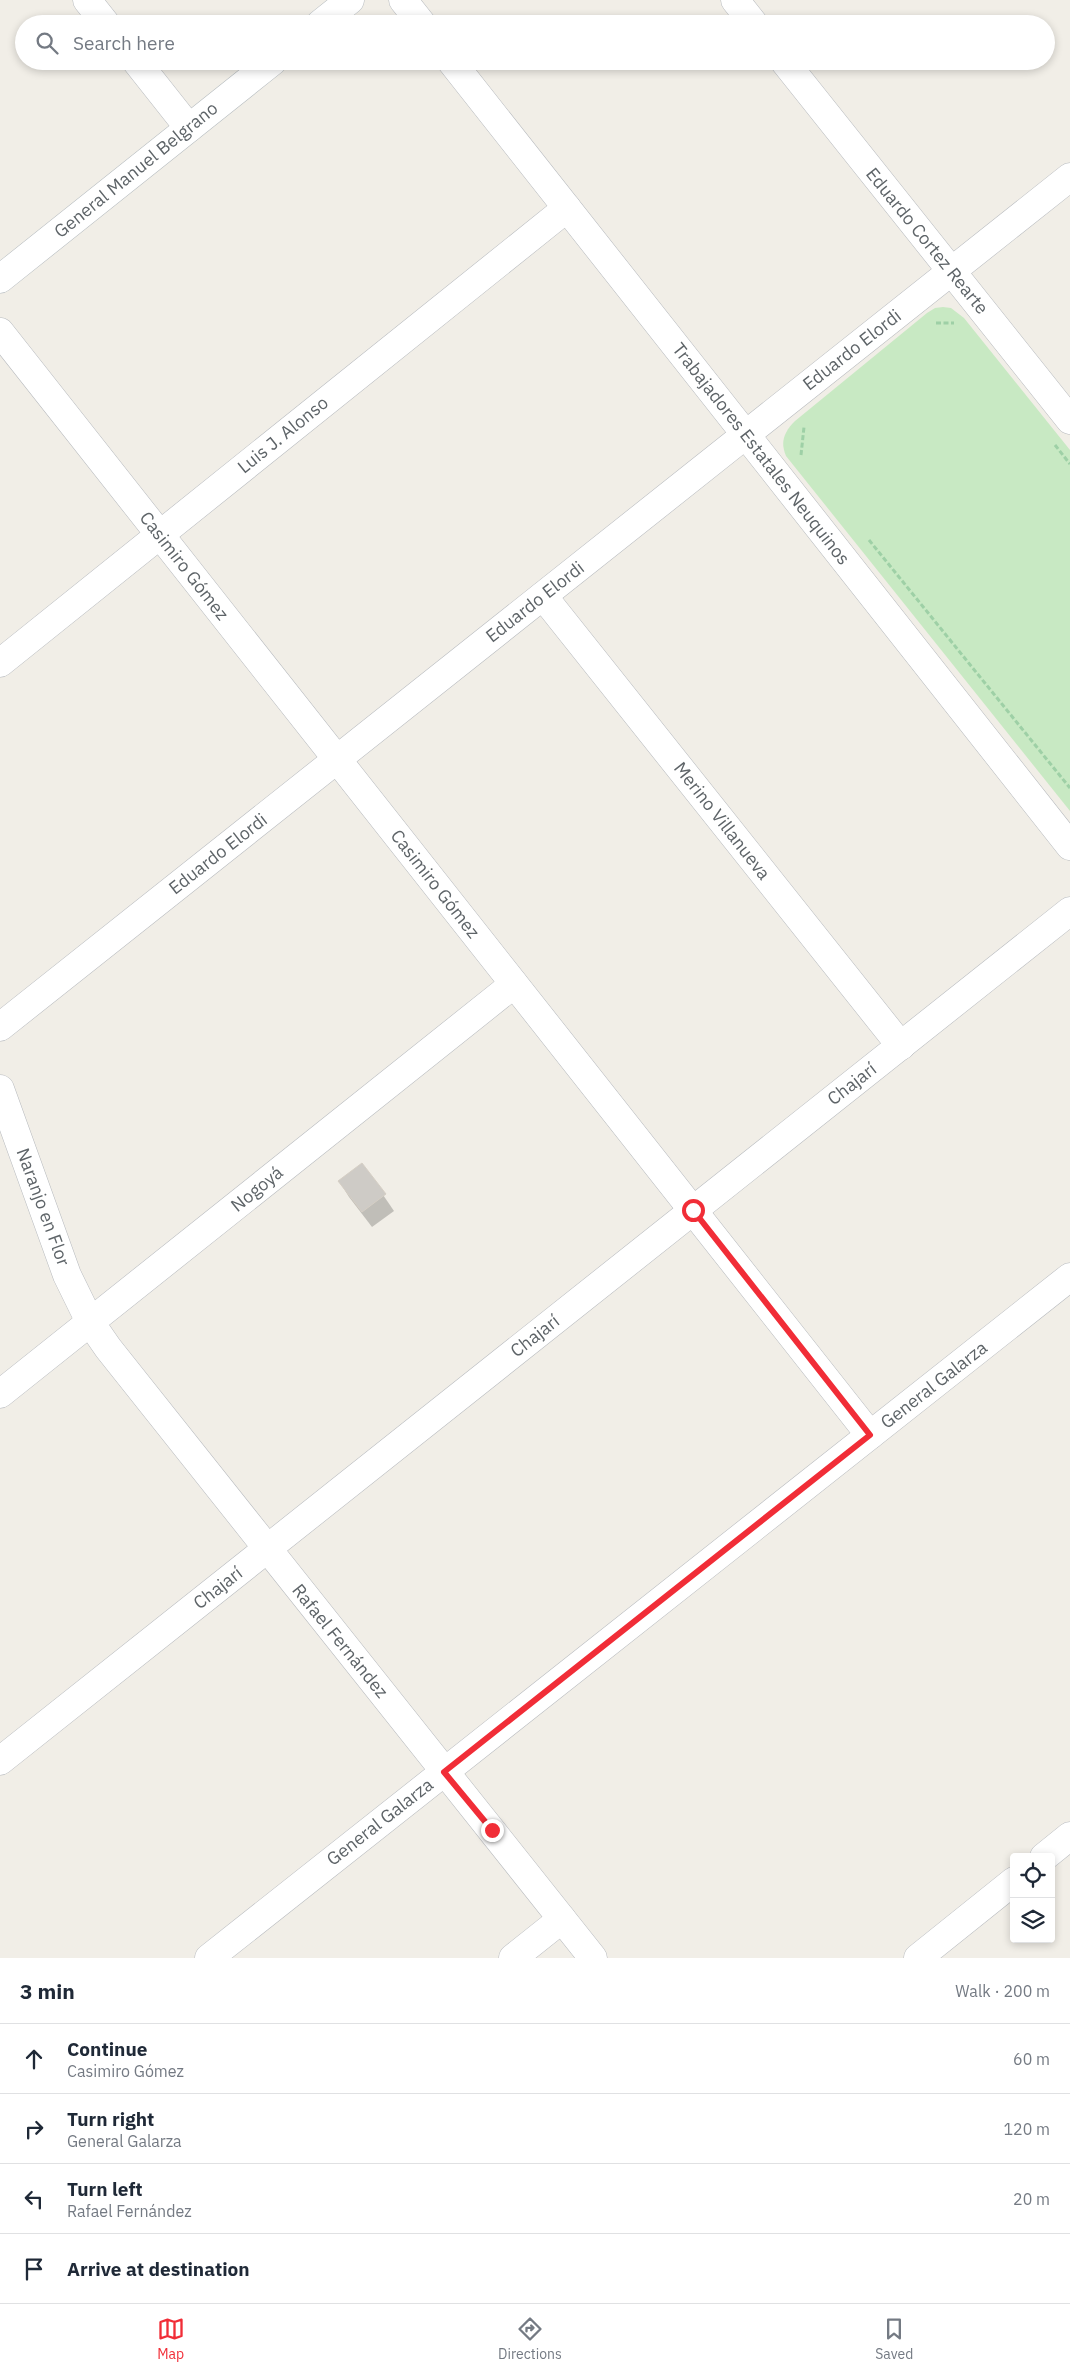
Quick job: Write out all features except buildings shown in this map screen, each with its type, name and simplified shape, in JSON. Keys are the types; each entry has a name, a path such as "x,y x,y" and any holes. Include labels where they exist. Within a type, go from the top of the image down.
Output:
{"street":[{"path":"87,0 99,15"},
{"path":"331,15 350,0"},
{"path":"403,0 415,15"},
{"path":"735,0 747,15"},
{"path":"143,70 189,128"},
{"name":"General Manuel Belgrano","path":"0,279 262,70"},
{"name":"Trabajadores Estatales Neuquinos","path":"458,70 1070,846"},
{"name":"Eduardo Cortez Rearte","path":"791,70 1070,420"},
{"name":"Eduardo Elordi","path":"0,1027 1070,177"},
{"name":"Luis J. Alonso","path":"0,663 567,208"},
{"name":"Casimiro Gómez","path":"0,332 870,1435"},
{"name":"Merino Villanueva","path":"543,596 900,1046"},
{"name":"Chajarí","path":"0,1761 1070,911"},
{"name":"Nogoyá","path":"0,1394 514,984"},
{"name":"Naranjo en Flor","path":"0,1089 67,1275 90,1322"},
{"name":"General Galarza","path":"209,1958 1070,1277"},
{"name":"Rafael Fernández","path":"90,1322 128,1375 594,1958"},
{"path":"1049,1853 1070,1836"},
{"path":"918,1958 1010,1884"},
{"path":"513,1958 562,1919"}],"path":[{"path":"933,323 956,323"},
{"path":"806,462 800,454 802,429 810,422"},
{"path":"1052,442 1070,464"},
{"path":"863,532 1070,788"}],"green space":[{"path":"935,308 951,308 964,318 1070,450 1070,811 786,456 784,451 784,437 795,421 927,313"}],"route":[{"path":"492,1830 444,1772 870,1435 693,1210"}]}
